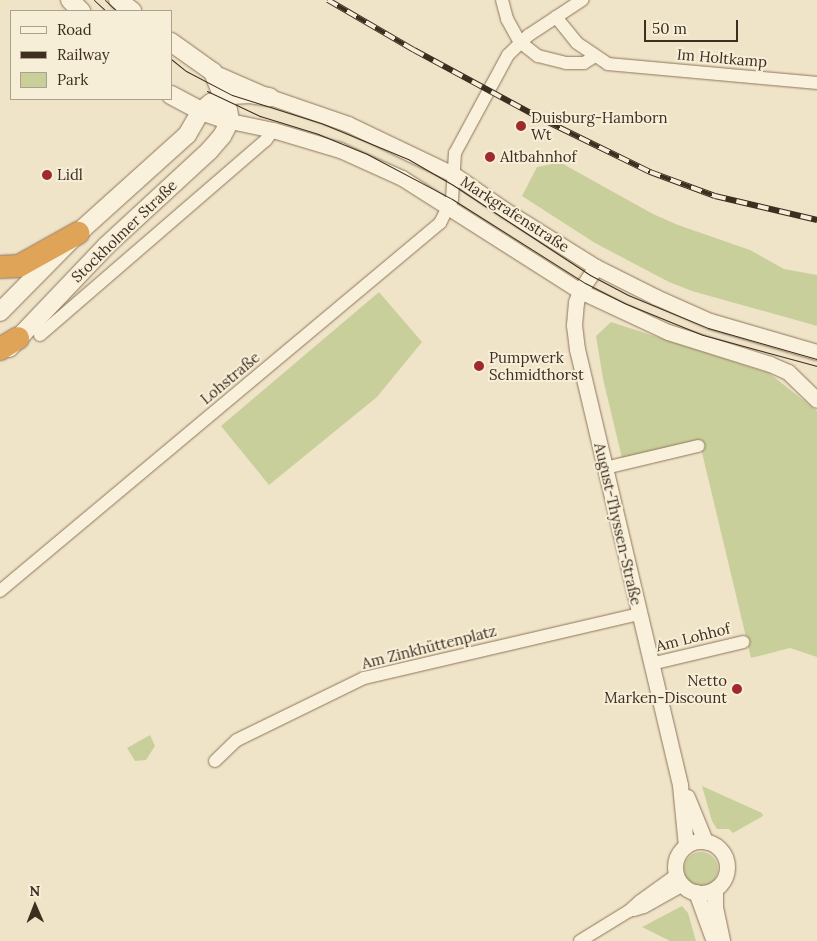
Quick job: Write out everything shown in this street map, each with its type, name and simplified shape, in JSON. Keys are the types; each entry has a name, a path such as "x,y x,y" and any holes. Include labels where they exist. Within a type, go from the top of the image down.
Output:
{"highway":[{"path":"0,267 19,266 78,233"}],"main road":[{"path":"70,0 80,10"},
{"path":"118,0 131,10"},
{"path":"172,43 213,72 230,121"},
{"name":"Stockholmer Straße","path":"0,312 78,233 187,135 201,111 222,98 250,94 270,97"},
{"path":"172,96 201,111 230,121"},
{"name":"Stockholmer Straße","path":"0,358 9,344 106,246 209,151 222,136 230,121"}],"street":[{"path":"502,0 507,19 520,42 538,56 566,63 584,63 596,56"},
{"path":"520,42 582,0"},
{"name":"Im Holtkamp","path":"556,17 577,43 608,64 817,83"},
{"name":"Lohstraße","path":"0,590 440,223 452,199 455,152 508,55 520,42"},
{"name":"Markgrafenstraße","path":"213,72 270,97 348,124 453,174 504,210 596,266 656,297 710,321 817,352"},
{"name":"Markgrafenstraße","path":"230,121 273,130 340,150 402,178 580,291 668,332 770,364 788,372 817,400"},
{"name":"Stockholmer Straße","path":"40,335 266,140 273,130"},
{"name":"August-Thyssen-Straße","path":"596,266 580,291 576,302 574,325 577,349 680,785 686,846"},
{"path":"605,468 698,446"},
{"name":"Am Zinkhüttenplatz","path":"215,761 237,740 364,678 639,614"},
{"name":"Am Lohhof","path":"651,664 743,642"},
{"name":"August-Thyssen-Straße","path":"680,785 704,842"},
{"path":"713,941 685,884 677,858 686,846 704,842 717,847 725,858 726,875 715,889 715,907 722,941"},
{"path":"580,941 629,911 644,908 685,884 715,889"}],"green space":[{"path":"557,163 563,164 653,214 678,225 750,250 784,269 817,275 817,326 692,291 669,282 595,243 522,196 537,167"},
{"path":"379,292 422,342 377,397 269,485 221,426"},
{"path":"611,322 769,373 817,411 817,657 790,648 751,658 699,440 622,458 603,379 596,336"},
{"path":"150,735 155,746 146,760 135,761 127,748"},
{"path":"702,786 762,813 763,816 733,833 729,829 717,829 712,821"},
{"path":"701,852 713,857 718,869 713,881 701,886 689,881 684,869 689,857"},
{"path":"682,906 688,913 696,941 670,941 642,927"}],"tram line":[{"path":"94,0 105,10"},
{"path":"105,0 116,10"},
{"path":"172,60 186,71 232,95 321,123 408,159 453,185 590,275 628,295 708,328 817,359"},
{"path":"207,91 260,116 318,134 367,154 452,199 585,283 624,303 703,335 817,366"}],"railway":[{"path":"328,0 414,50 540,118 650,172 715,196 817,220"}],"place":[{"name":"Duisburg-Hamborn Wt","path":"521,126"},
{"name":"Altbahnhof","path":"490,157"},
{"name":"Lidl","path":"47,175"},
{"name":"Pumpwerk Schmidthorst","path":"479,366"},
{"name":"Netto Marken-Discount","path":"737,689"}]}
